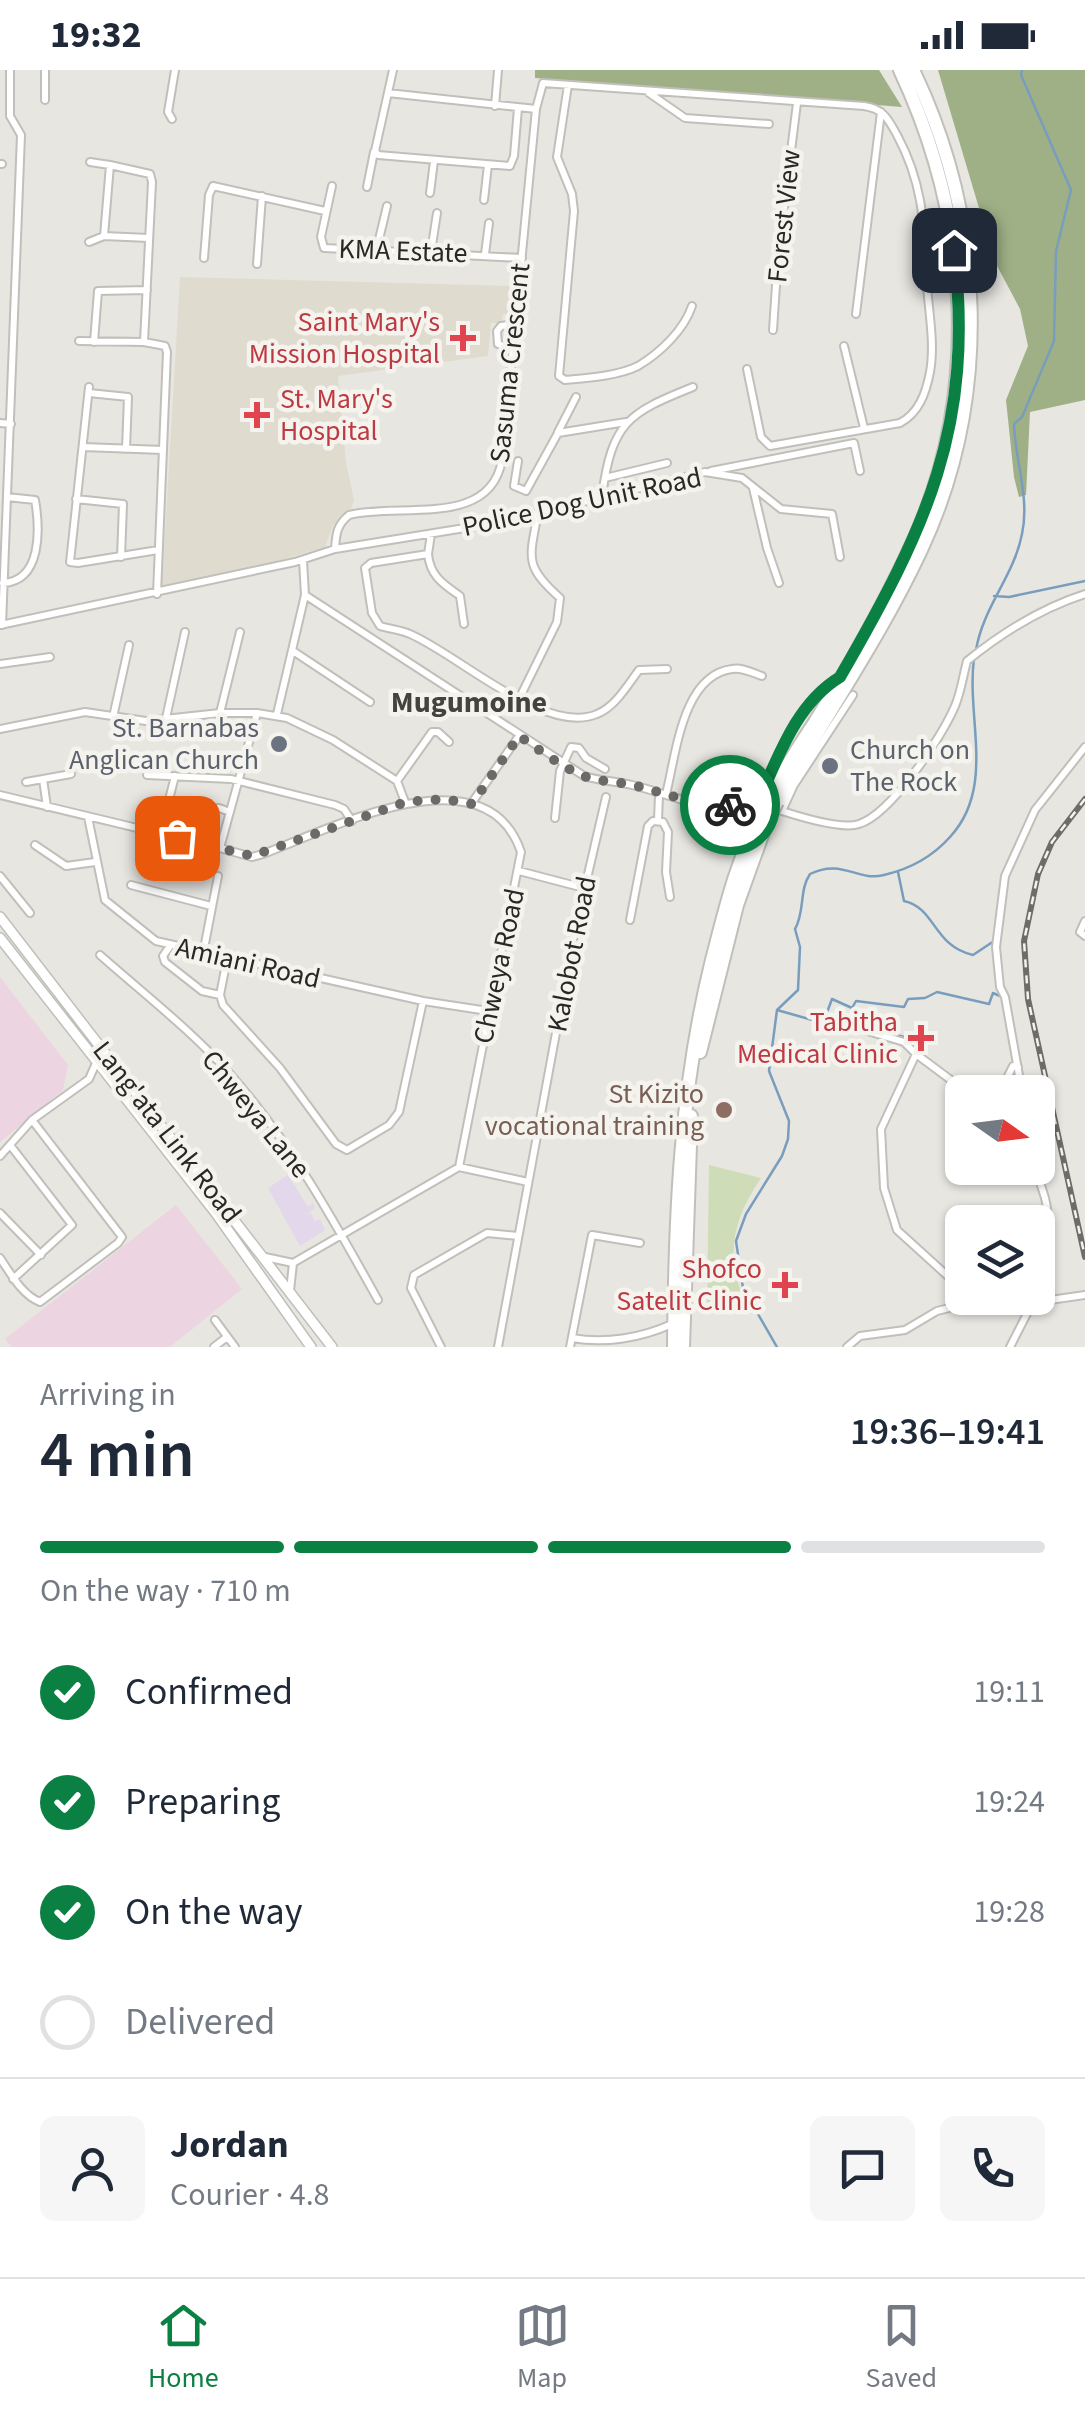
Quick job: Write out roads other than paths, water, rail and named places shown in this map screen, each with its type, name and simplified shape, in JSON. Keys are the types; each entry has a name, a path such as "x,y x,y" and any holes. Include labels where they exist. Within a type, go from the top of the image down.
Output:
{"highway":[{"path":"683,1347 696,1068 737,906 786,764 815,721 917,534 938,474 957,387 959,300 945,193 922,120 900,70"},
{"path":"674,1347 678,1172 688,1069 717,933 744,850 870,647 922,548 950,472 964,414 970,357 966,244 939,134 912,70"}],"main road":[{"name":"Lang'ata Link Road","path":"0,918 332,1347"},
{"name":"Lang'ata Link Road","path":"0,938 214,1212 311,1347"}],"street":[{"path":"10,70 10,116 21,135 1,625 157,594 336,549"},
{"path":"45,70 45,100"},
{"path":"172,119 168,112 175,70"},
{"path":"367,187 393,70"},
{"path":"495,106 498,70"},
{"path":"692,306 679,331 638,365 586,378 565,380 559,376 574,211 574,201 556,157 568,84 881,110 908,156 917,181 926,233 931,365 923,398 910,418 900,423 780,446 766,445 747,369"},
{"name":"Sasuma Crescent","path":"336,549 336,532 349,515 468,504 488,493 500,471 540,86 568,84"},
{"path":"646,91 686,118 770,124"},
{"path":"388,94 536,109"},
{"name":"Forest View","path":"773,330 782,220 798,102"},
{"path":"375,151 381,156 512,164 518,108"},
{"path":"856,314 881,110"},
{"path":"430,192 434,161"},
{"path":"90,162 141,171 152,177 144,342"},
{"path":"104,236 110,165"},
{"path":"484,200 488,165"},
{"name":"KMA Estate","path":"332,186 321,237 324,248 522,258"},
{"name":"KMA Estate","path":"204,258 211,188 325,211"},
{"path":"257,264 262,196"},
{"path":"376,252 387,206"},
{"path":"431,252 437,213"},
{"path":"484,254 490,223"},
{"path":"89,242 104,236 149,238"},
{"path":"94,342 98,290 147,290"},
{"path":"514,350 498,344 498,331 501,326 516,324"},
{"path":"79,341 144,342 166,348 157,594"},
{"path":"844,346 864,428"},
{"path":"602,496 604,478 626,422 644,407 693,386"},
{"path":"126,448 128,397 89,390 70,562 158,550"},
{"path":"518,460 514,486 526,491 576,397"},
{"path":"558,433 626,422"},
{"path":"0,424 11,424"},
{"path":"705,472 854,443 860,470"},
{"path":"83,447 163,450"},
{"path":"604,478 667,463"},
{"name":"Police Dog Unit Road","path":"336,549 538,512 705,472 738,476 781,509 832,514 840,557"},
{"path":"752,487 779,583"},
{"path":"3,582 24,576 37,544 35,500 7,497"},
{"path":"76,499 122,502 121,557"},
{"path":"519,699 558,622 560,598 537,576 531,552 538,512"},
{"path":"431,534 428,554 432,572 462,599 464,624"},
{"path":"428,554 371,563 364,568 376,622 410,634 543,712 582,718 610,706 639,670 667,669"},
{"path":"276,714 305,595 303,560"},
{"path":"305,595 562,764 592,779 707,804 769,809 849,826 870,818 932,750 955,705 967,662 1032,616 1085,594"},
{"path":"166,718 184,632"},
{"path":"220,713 240,632"},
{"path":"113,717 130,645"},
{"path":"293,651 370,702"},
{"path":"0,664 50,657"},
{"path":"658,820 690,702 723,672 738,668 762,676"},
{"path":"769,809 794,785 853,695"},
{"path":"0,729 85,712 146,721 220,713 276,714 309,727 397,782 406,802"},
{"path":"220,848 257,713"},
{"path":"397,782 432,732 438,732 449,742"},
{"path":"472,804 519,736"},
{"path":"555,818 562,764 570,749 576,746 605,770"},
{"path":"1019,1075 1004,990 1000,987 996,947 1005,876 1035,810 1085,746"},
{"path":"26,782 71,774"},
{"path":"147,775 238,781 335,805 344,809 352,821"},
{"path":"163,823 175,776"},
{"path":"43,779 47,808"},
{"path":"0,804 1,795 252,856 406,802 444,799 472,804 503,820 515,834 521,852 520,871 584,888"},
{"name":"Kalobot Road","path":"498,1347 584,888 606,798"},
{"path":"195,842 203,809 230,812"},
{"name":"Amiani Road","path":"88,817 102,893 109,905 145,934 170,946 203,954 488,1011"},
{"path":"630,920 648,826 658,820 666,824 668,832 666,872 670,896"},
{"path":"36,845 66,866 95,862"},
{"name":"Chweya Road","path":"459,1167 488,1011 520,871"},
{"path":"0,876 30,913"},
{"path":"203,954 218,876"},
{"path":"131,885 212,906"},
{"path":"1085,921 1080,932 1085,936"},
{"path":"170,946 164,962 202,991 220,995"},
{"name":"Chweya Lane","path":"100,955 202,1044 239,1084 286,1145 378,1300"},
{"path":"227,959 220,995 223,1005 315,1111 336,1144 347,1150 389,1125 399,1112 423,1001"},
{"path":"864,1030 904,1042 945,1076"},
{"path":"916,1054 880,1128 884,1188 897,1230 945,1274"},
{"path":"0,1156 32,1120 89,1079 96,1061"},
{"path":"1008,1075 1013,1066 1018,1066"},
{"path":"89,1079 114,1083"},
{"path":"0,1258 14,1279 40,1302 118,1244 122,1235 32,1120"},
{"path":"10,1145 72,1221 70,1230 14,1279"},
{"path":"264,1257 293,1263 459,1167 528,1182"},
{"path":"1,1214 41,1255"},
{"path":"441,1347 412,1288 414,1275 487,1233 518,1236"},
{"path":"640,1244 592,1235 571,1343 626,1339 675,1323"},
{"path":"290,1292 293,1263"},
{"path":"1055,1299 1085,1295"},
{"path":"846,1347 860,1336 905,1330 945,1308"},
{"path":"1010,1347 1025,1315"},
{"path":"215,1320 235,1347"},
{"path":"214,1347 227,1337"}],"waterway":[{"path":"976,650 1022,534 1024,506 1014,424 1022,417 1054,341 1056,251 1071,190 1022,70"},
{"path":"994,596 1009,597 1085,581"},
{"path":"777,1347 743,1288 736,1241 746,1214 782,1156 788,1139 789,1121 769,1071 777,1010 798,990 800,947 795,929 804,887 810,874 832,868 866,876 894,872 929,856 950,837 964,817 976,774 974,658"},
{"path":"898,872 904,901 923,911 950,944 973,955 994,941"},
{"path":"777,1010 823,1023 832,999 852,1008 856,1001 904,1007 908,999 925,998 937,992 989,1004 993,993 1000,996"},
{"path":"828,1023 847,1029 852,1022 904,1037 924,1051 924,1056"}],"railway":[{"path":"1085,799 1052,842 1038,874 1024,941 1028,999 1085,1257"}],"place":[{"name":"Saint Mary's Mission Hospital","path":"463,338"},
{"name":"St. Mary's Hospital","path":"257,415"},
{"name":"St. Barnabas Anglican Church","path":"279,744"},
{"name":"Church on The Rock","path":"830,766"},
{"name":"Tabitha Medical Clinic","path":"921,1038"},
{"name":"St Kizito vocational training","path":"724,1110"},
{"name":"Shofco Satelit Clinic","path":"785,1285"}],"district":[{"name":"Mugumoine","path":"469,702"}]}
